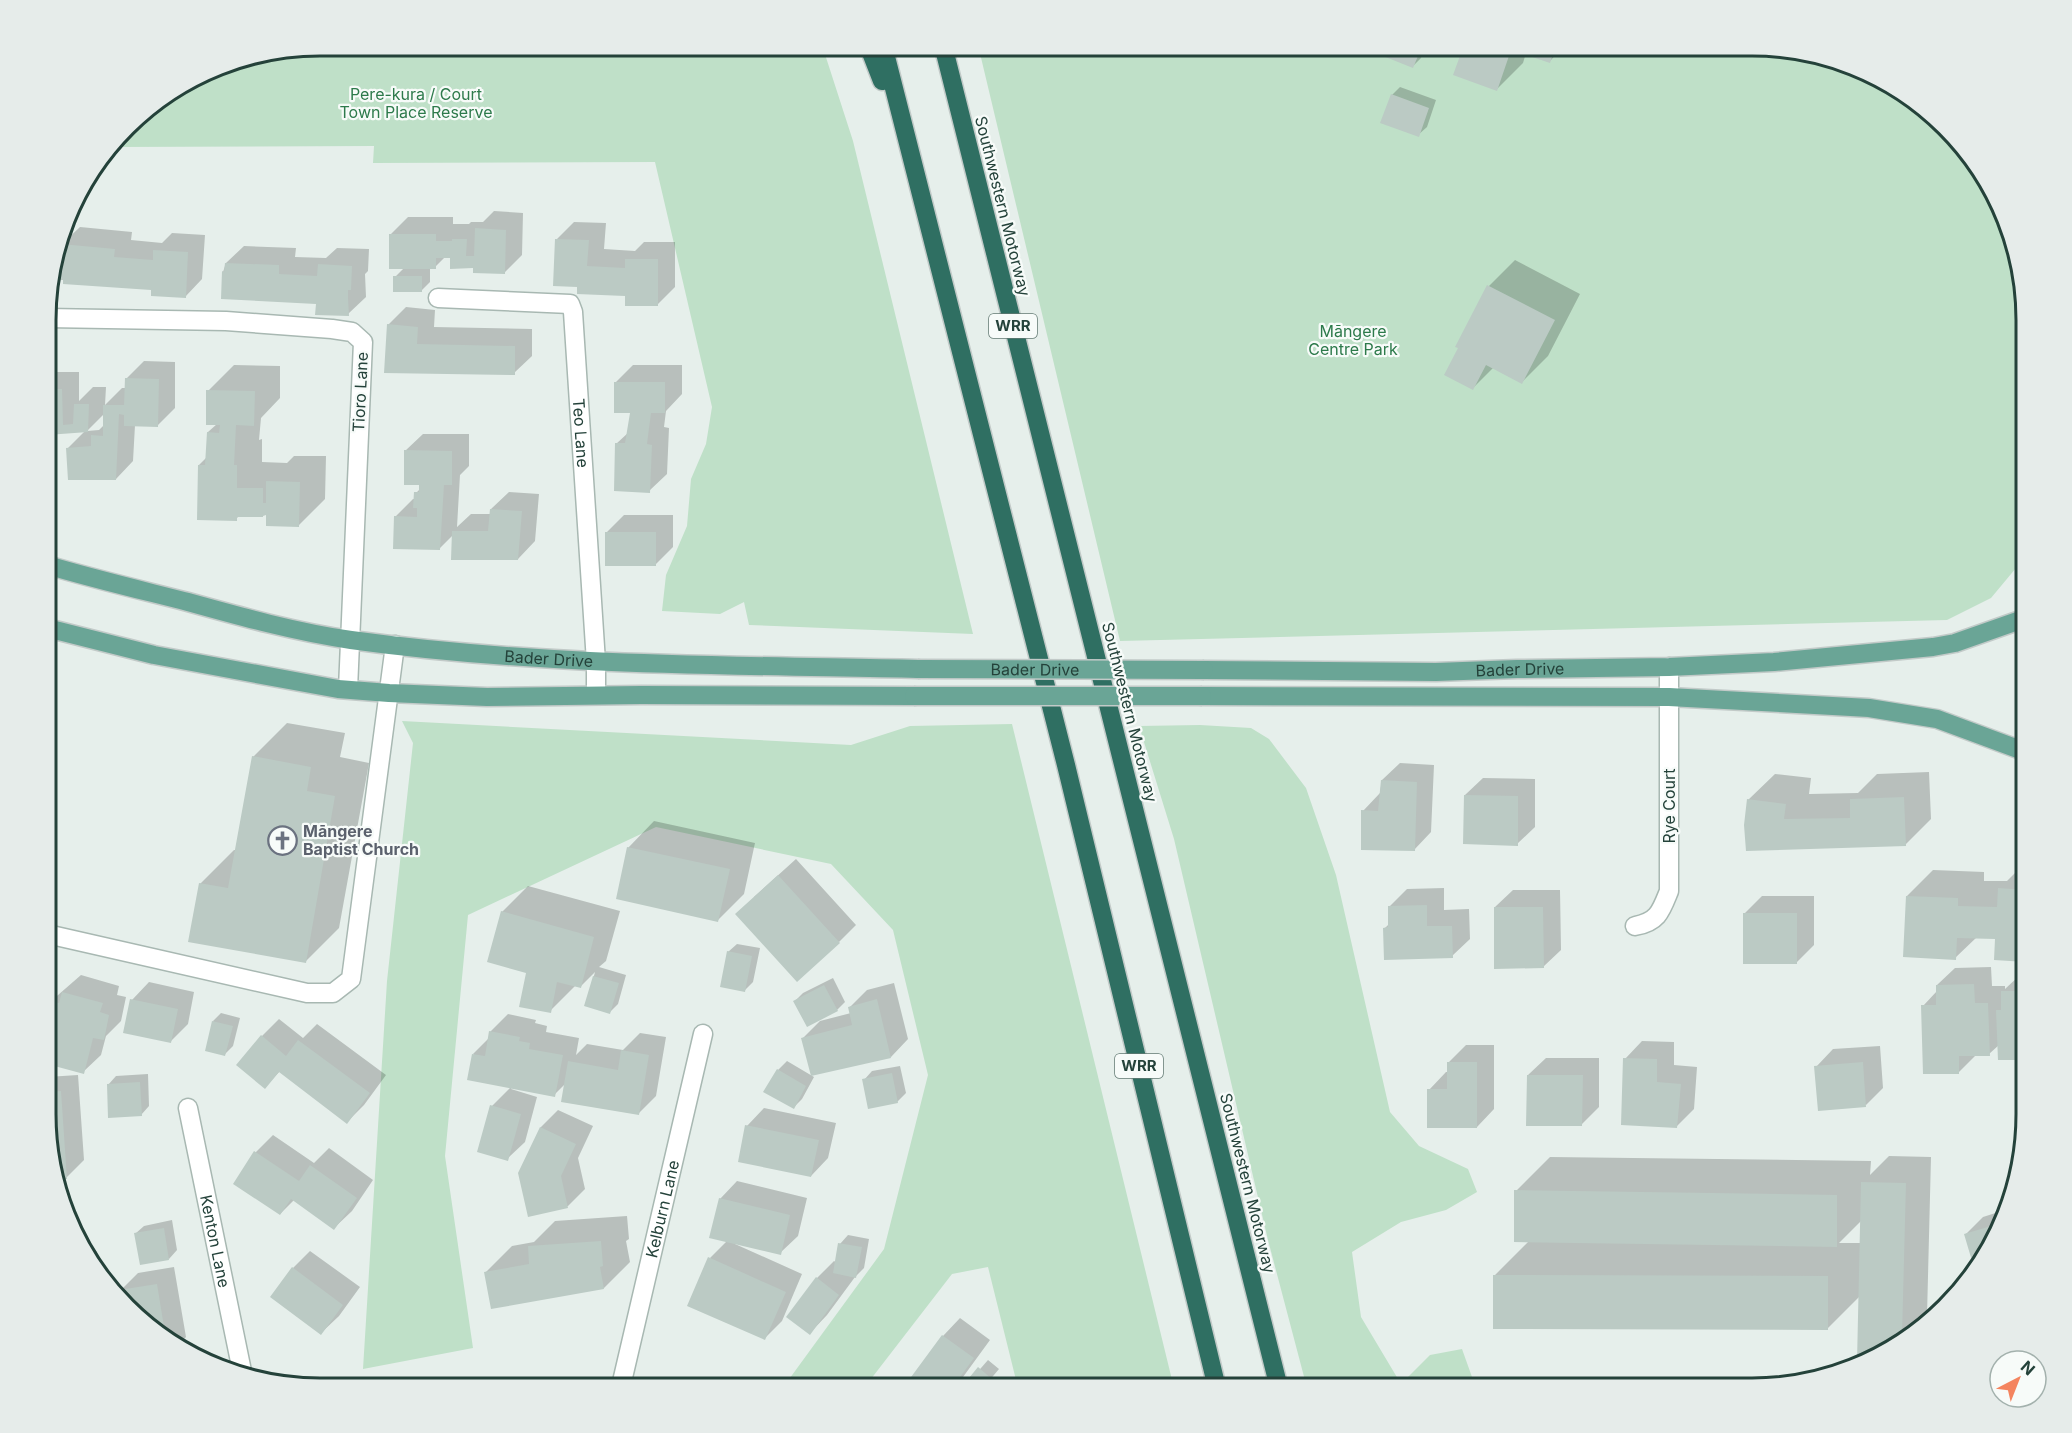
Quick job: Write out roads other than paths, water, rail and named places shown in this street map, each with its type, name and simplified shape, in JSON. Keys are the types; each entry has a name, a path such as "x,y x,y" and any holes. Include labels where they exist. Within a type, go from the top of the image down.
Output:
{"highway":[{"path":"872,56 916,173"},
{"name":"WRR","path":"886,56 1066,765 1215,1378"},
{"name":"Southwestern Motorway","path":"946,56 1276,1378"}],"main road":[{"name":"Bader Drive","path":"56,572 351,640 457,652 596,662 918,669 1436,672 1669,668 1774,662 1933,647 1955,643 2016,622"},
{"name":"Bader Drive","path":"56,630 154,655 348,689 389,693 488,697 596,695 1669,698 1869,708 1905,712 1937,719 2016,748"}],"street":[{"name":"Teo Lane","path":"438,298 570,304 573,312 581,417 596,695"},
{"name":"Tioro Lane","path":"56,318 226,321 332,329 352,332 363,342 348,689"},
{"path":"56,936 307,993 333,993 351,979 395,645"},
{"name":"Rye Court","path":"1635,926 1649,924 1661,910 1669,891 1669,668"},
{"name":"Kelburn Lane","path":"619,1378 703,1034"},
{"name":"Kenton Lane","path":"188,1108 241,1365"}],"place":[{"name":"Māngere Baptist Church","path":"282,840"}],"park label":[{"name":"Pere-kura / Court Town Place Reserve","path":"416,103"},
{"name":"Māngere Centre Park","path":"1353,340"}]}
